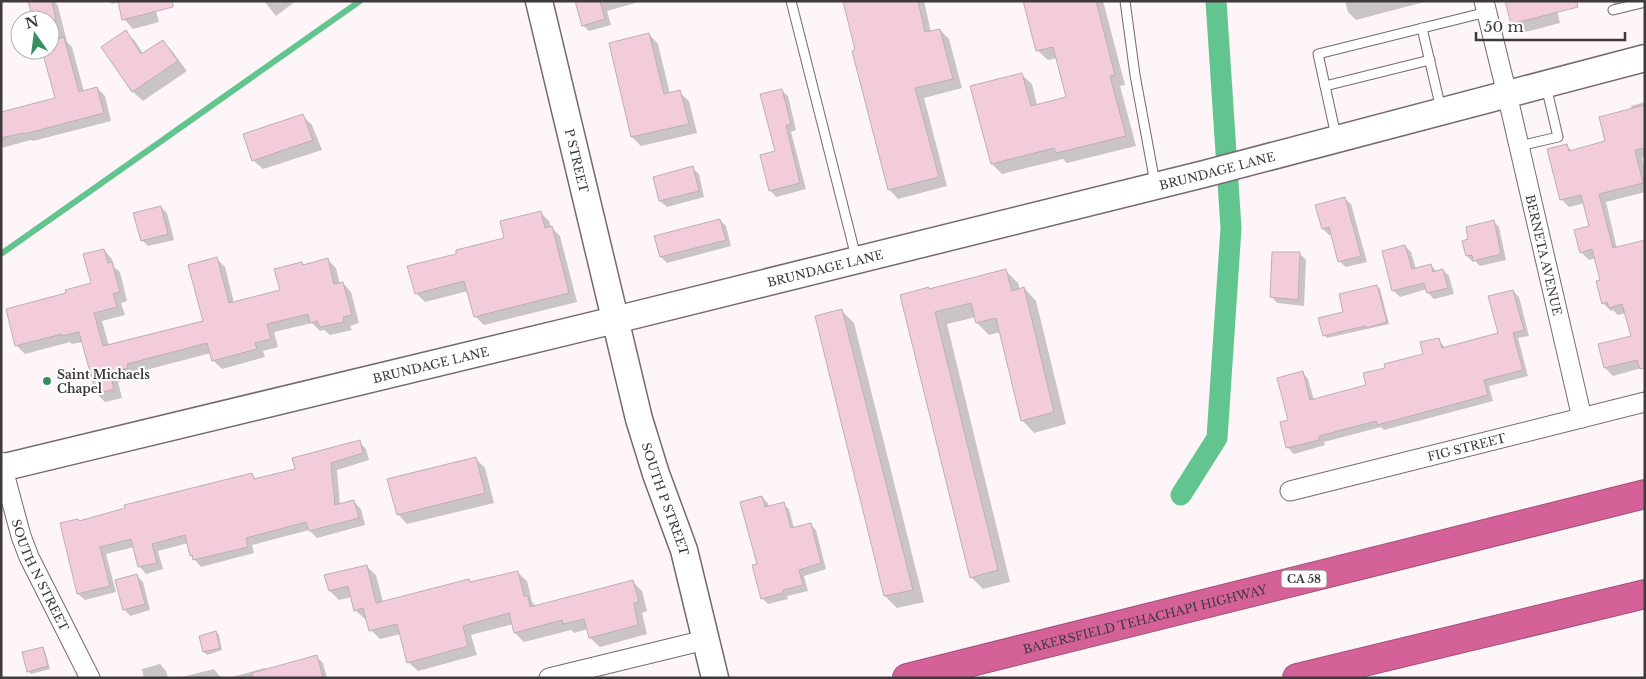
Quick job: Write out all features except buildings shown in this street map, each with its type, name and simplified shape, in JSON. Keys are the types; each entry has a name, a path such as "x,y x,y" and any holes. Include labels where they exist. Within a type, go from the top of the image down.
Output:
{"highway":[{"name":"BAKERSFIELD TEHACHAPI HIGHWAY","path":"907,678 1645,494"},
{"path":"1297,678 1645,594"}],"main road":[{"name":"P STREET","path":"539,1 615,320"},
{"name":"BRUNDAGE LANE","path":"2,466 615,320 1204,174 1645,58"},
{"name":"SOUTH P STREET","path":"615,320 639,420 656,474 684,550 715,678"}],"street":[{"name":"BERNETA AVENUE","path":"1486,7 1582,418"},
{"name":"FIG STREET","path":"1290,491 1645,402"},
{"name":"SOUTH N STREET","path":"2,466 21,536 29,557 90,678"},
{"path":"550,678 705,640"}],"lane":[{"path":"791,1 856,260"},
{"path":"1125,1 1135,74 1155,186"},
{"path":"1613,10 1645,2"},
{"path":"1336,139 1318,54 1422,28 1486,7"},
{"path":"1422,28 1441,111"},
{"path":"1325,86 1430,60"},
{"path":"1519,146 1558,137 1546,84"}],"waterway":[{"path":"1,254 360,1"},
{"path":"1181,495 1217,438 1231,228 1216,1"}],"place":[{"name":"Saint Michaels Chapel","path":"47,381"}]}
